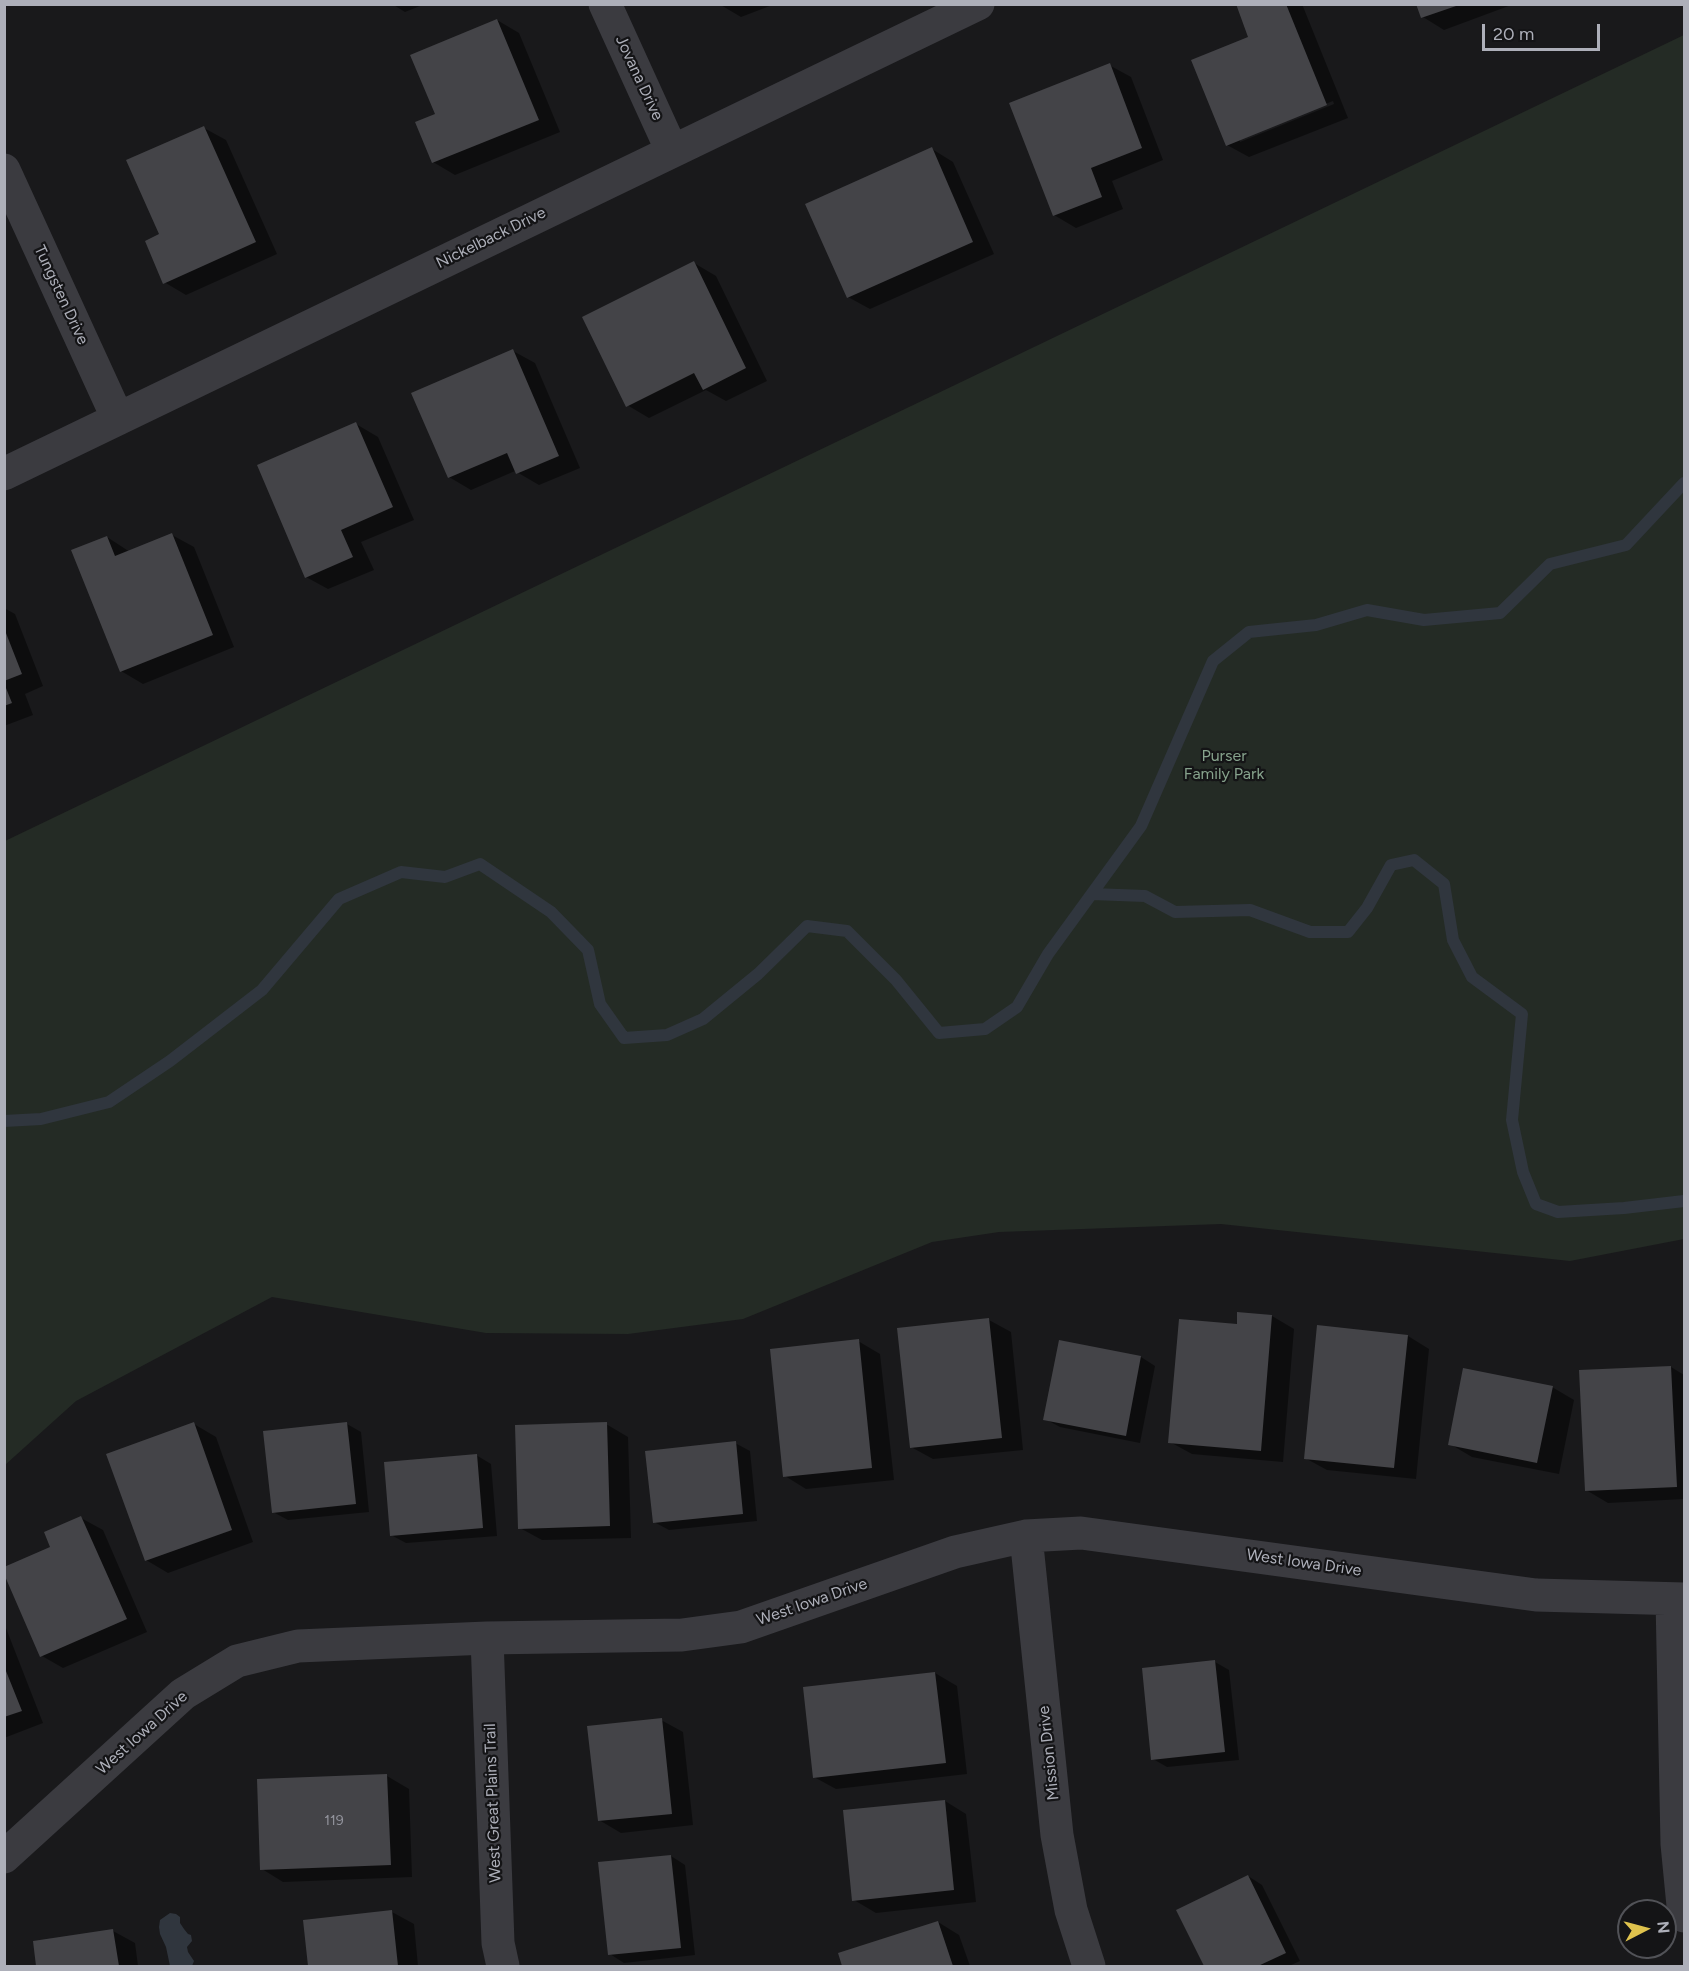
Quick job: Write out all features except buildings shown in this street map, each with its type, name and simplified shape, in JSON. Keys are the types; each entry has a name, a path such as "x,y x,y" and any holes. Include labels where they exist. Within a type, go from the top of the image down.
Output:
{"street":[{"name":"Jovana Drive","path":"605,4 672,151"},
{"name":"Nickelback Drive","path":"4,474 978,4"},
{"name":"Tungsten Drive","path":"4,170 118,419"},
{"name":"West Iowa Drive","path":"4,1857 183,1694 237,1661 298,1646 487,1638 682,1635 741,1627 955,1552 1026,1536 1080,1533 1536,1595 1678,1599"},
{"name":"Mission Drive","path":"1026,1536 1057,1835 1071,1910 1089,1966"},
{"path":"1678,1599 1677,1844 1684,1917"},
{"name":"West Great Plains Trail","path":"487,1638 498,1943 503,1966"}],"green space":[{"name":"Purser Family Park","path":"1684,35 1684,1239 1570,1261 1221,1224 999,1232 932,1242 743,1319 628,1334 486,1333 272,1297 76,1401 5,1465 5,841"}],"shaded area":[{"path":"170,1913 180,1917 180,1923 191,1935 192,1941 187,1947 194,1961 192,1966 170,1966 159,1927 160,1920"}],"waterway":[{"path":"4,1121 41,1119 109,1102 170,1061 262,990 339,899 401,872 445,877 480,864 551,912 588,950 600,1004 624,1038 667,1035 703,1019 758,974 807,926 847,931 896,980 939,1033 985,1029 1017,1007 1048,954 1141,826 1213,661 1249,632 1316,625 1367,610 1424,620 1500,613 1550,564 1626,545 1684,483"},
{"path":"1092,894 1145,896 1175,912 1250,910 1310,932 1348,932 1367,908 1391,865 1414,860 1444,884 1453,940 1472,977 1522,1014 1512,1120 1523,1172 1536,1204 1558,1212 1684,1201"}]}
